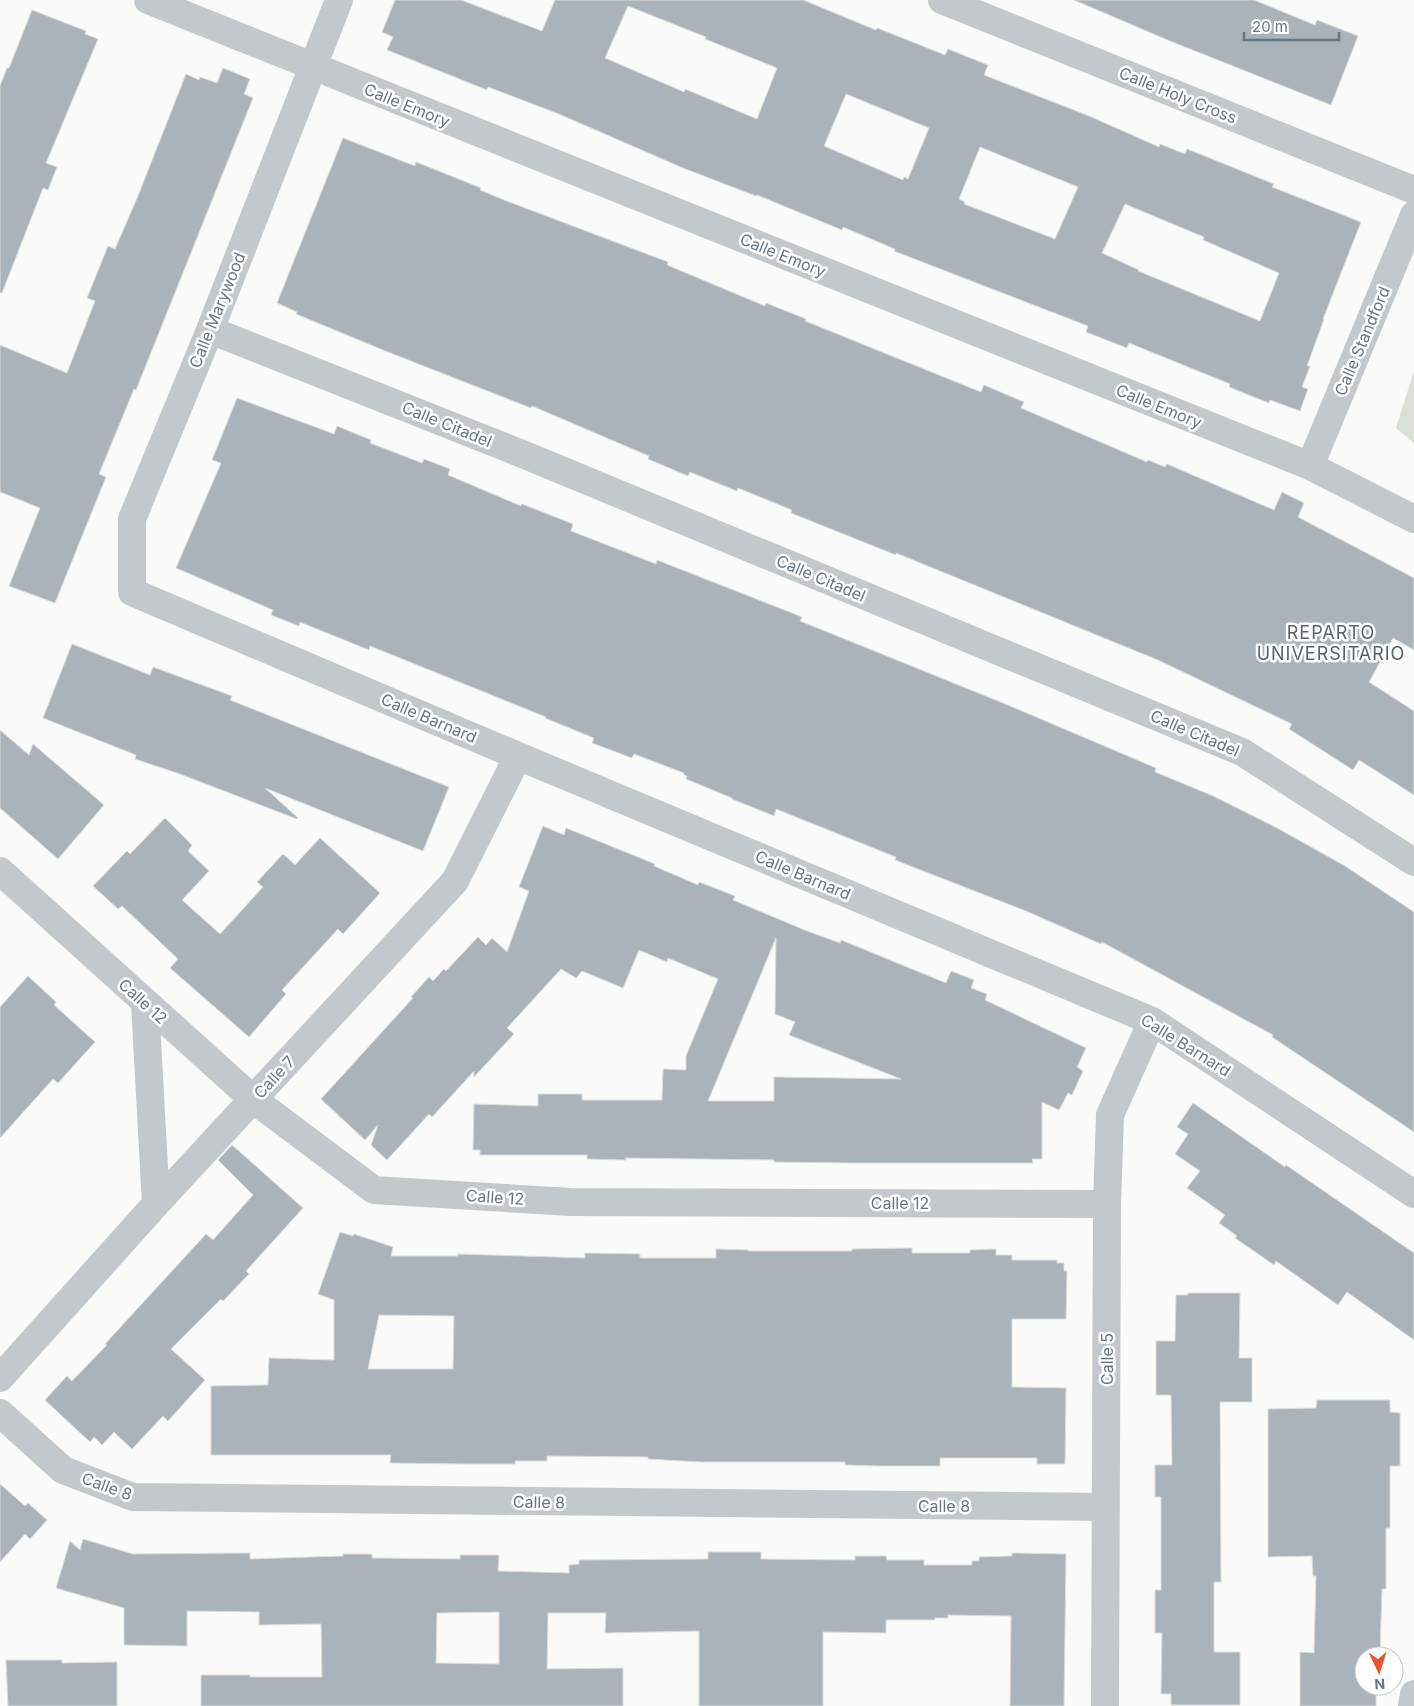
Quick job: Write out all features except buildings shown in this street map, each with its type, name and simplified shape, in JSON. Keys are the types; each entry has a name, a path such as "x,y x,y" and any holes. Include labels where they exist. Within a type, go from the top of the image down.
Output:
{"street":[{"name":"Calle Emory","path":"148,0 1310,466 1414,519"},
{"name":"Calle Marywood","path":"164,606 132,592 132,519 210,330 339,0"},
{"name":"Calle Holy Cross","path":"942,0 1414,190"},
{"name":"Calle Standford","path":"1310,466 1414,215"},
{"name":"Calle Citadel","path":"210,330 520,453 1242,752 1414,862"},
{"name":"Calle Barnard","path":"164,606 1152,1021 1414,1194"},
{"name":"Calle 7","path":"0,1378 156,1204 455,881 518,756"},
{"name":"Calle 12","path":"0,871 254,1100 374,1190 570,1202 1107,1204"},
{"path":"145,1002 156,1204"},
{"name":"Calle 5","path":"1105,1706 1107,1204 1110,1115 1152,1021"},
{"name":"Calle 8","path":"0,1413 64,1470 133,1497 1106,1507"},
{"path":"1412,1706 1414,1694"}],"shaded area":[{"path":"1414,371 1414,443 1396,428"}],"district":[{"name":"REPARTO UNIVERSITARIO","path":"1331,642"}]}
